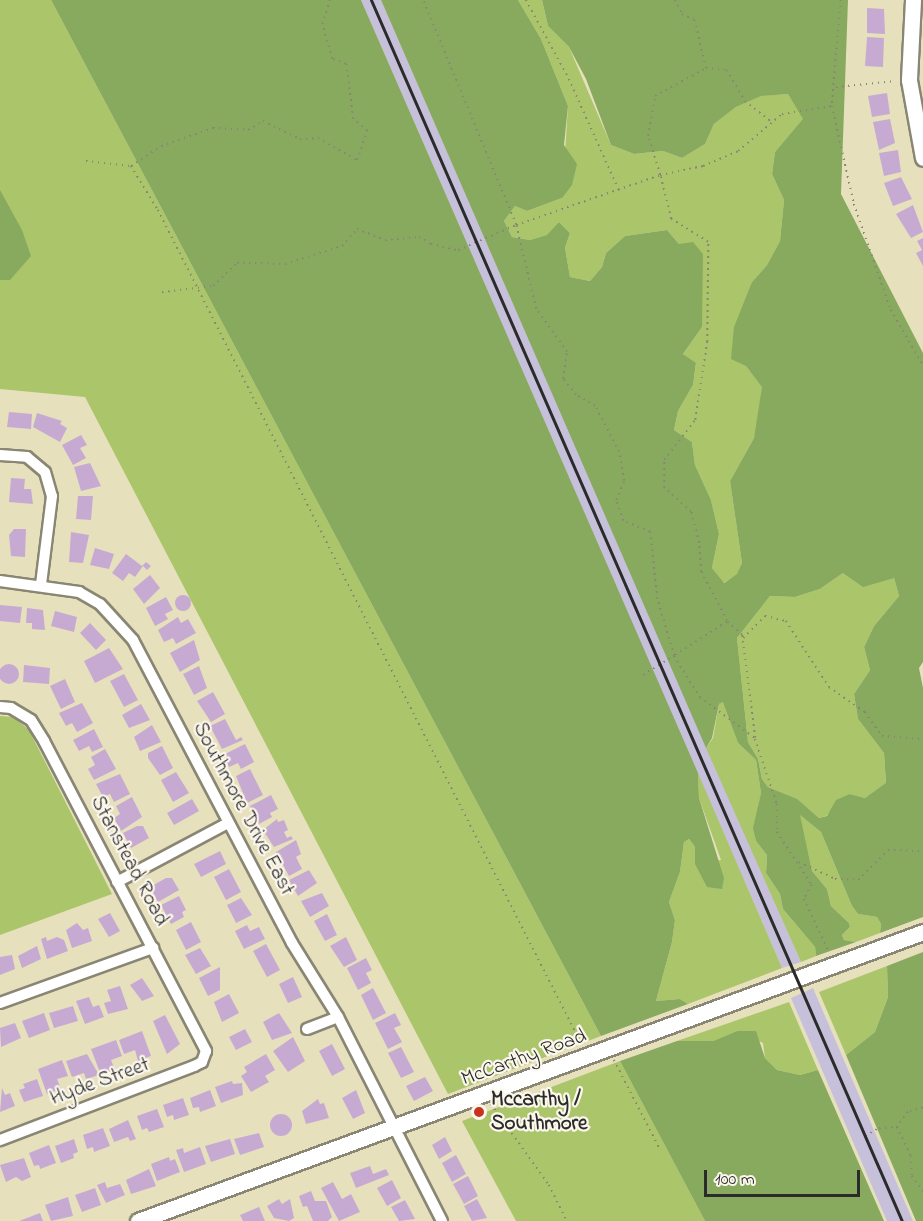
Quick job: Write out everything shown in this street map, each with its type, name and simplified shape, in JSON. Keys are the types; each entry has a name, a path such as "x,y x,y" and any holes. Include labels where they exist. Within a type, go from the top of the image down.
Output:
{"street":[{"path":"913,0 916,31 909,80 923,158"},
{"path":"0,455 27,457 45,472 52,496 41,584"},
{"name":"Southmore Drive East","path":"0,581 41,584 79,592 118,621 133,640 228,823 338,1017 442,1221"},
{"name":"Stanstead Road","path":"0,707 11,708 31,720 206,1051"},
{"path":"117,882 228,823"},
{"name":"McCarthy Road","path":"138,1221 395,1129 923,932"},
{"path":"0,1003 153,948"},
{"path":"307,1029 338,1017"},
{"name":"Hyde Street","path":"0,1140 184,1071 202,1062 206,1051"}],"path":[{"path":"86,161 131,166 172,142 213,128 248,130 263,121 300,139 318,138 357,160 367,131 353,119 346,64 332,59 322,24 330,0"},
{"path":"423,0 516,225 536,309 567,352 563,379 576,395 595,406 620,452 624,481 616,500 623,520 650,532 657,599 674,656 700,697 754,738"},
{"path":"526,0 569,79 619,191"},
{"path":"675,0 682,14 695,20 706,68"},
{"path":"842,0 836,87 832,106 854,204 891,310 923,365"},
{"path":"772,123 745,100 727,70 706,68 655,96 648,136 670,219 708,242 707,342 695,420 664,460 664,488 690,512 699,543 701,572 727,622 742,638 754,738 777,804 777,832 799,862 812,885 804,899 831,958"},
{"path":"836,87 909,80"},
{"path":"162,292 196,290 213,286 237,262 285,264 342,246 357,229 385,240 419,237 431,244 458,250 516,225 660,175 703,166 738,151 782,114 832,106"},
{"path":"131,166 158,210 196,290 584,1049"},
{"path":"742,638 765,616 786,621 829,687 865,712 882,736 923,738"},
{"path":"643,675 727,622"},
{"path":"799,862 835,879 858,880 888,850 923,851"},
{"path":"612,1057 660,1149"},
{"path":"485,1095 549,1185 567,1221"},
{"path":"897,1127 908,1112 923,1108"},
{"path":"865,1136 879,1128 897,1127"},
{"path":"897,1127 910,1156 912,1176 923,1191"}],"shaded area":[{"path":"361,0 381,0 801,962 782,968"},
{"path":"813,988 913,1221 887,1221 791,998"}],"green space":[{"path":"0,0 51,0 601,1036 448,1094 85,397 0,389"},
{"path":"51,0 361,0 698,773 699,798 724,878 722,889 707,887 695,864 695,847 689,839 684,842 680,872 669,902 675,920 672,942 656,1001 680,999 688,1004 601,1036"},
{"path":"381,0 518,0 541,39 568,106 564,145 577,164 572,185 562,198 527,211 515,206 504,221 512,237 530,240 547,235 559,222 570,233 565,248 570,277 590,281 602,267 606,253 625,236 667,230 679,244 693,242 703,254 702,327 683,354 696,363 693,385 678,411 674,430 692,442 695,465 711,500 719,534 712,568 724,583 737,574 742,563 730,481 754,438 762,387 746,366 731,359 734,327 752,282 767,265 780,241 784,200 772,174 775,152 803,119 788,94 761,96 736,107 714,124 705,144 682,158 663,151 634,154 611,145 586,79 569,47 548,26 542,0 848,0 841,194 923,353 923,662 919,668 923,688 923,917 880,933 881,924 877,917 858,914 852,906 821,832 800,815 812,871 827,889 831,906 849,923 850,927 842,935 844,940 856,942 816,956 815,947 783,909 780,894 766,873 767,855 756,841 753,828 761,793 756,760 738,743 723,702 719,704 712,738 706,748","holes":["843,573 863,587 894,578 899,596 874,626 864,647 870,670 854,694 858,719 884,753 886,783 865,798 850,794 836,800 827,816 819,818 797,799 768,787 762,779 758,759 748,742 737,638 770,596 795,597 820,589"]},
{"path":"518,0 542,0 548,26 569,47 611,145 634,154 663,151 682,158 705,144 714,124 736,107 760,96 788,94 804,119 775,152 772,174 784,200 780,241 767,265 752,282 748,297 746,366 762,386 761,410 754,438 730,481 742,563 738,574 723,583 712,568 719,534 711,500 695,465 692,442 674,430 678,411 693,385 696,364 683,354 702,327 701,292 679,244 667,230 625,236 606,253 602,267 590,281 570,277 565,248 570,233 559,222 548,235 530,240 512,237 504,221 515,206 527,211 562,198 567,122 568,106 541,39"},
{"path":"0,190 22,230 31,256 10,280 0,280"},
{"path":"843,573 894,578 899,596 874,626 864,647 870,670 854,694 858,719 884,753 886,784 865,798 850,794 826,816 819,818 796,799 768,787 762,779 758,759 748,742 737,638 770,596 795,597 820,589"},
{"path":"724,701 738,743 756,760 761,793 754,828 756,841 767,855 766,873 780,894 783,909 815,947 816,956 801,962 706,748 713,738 719,704"},
{"path":"0,716 14,717 29,730 112,894 0,935"},
{"path":"698,773 782,968 688,1004 680,999 656,1001 672,942 675,920 669,902 680,872 684,842 689,839 695,847 695,864 721,860 699,798"},
{"path":"799,814 821,832 852,906 858,914 877,917 881,924 880,933 856,942 844,940 842,935 850,927 849,923 831,906 827,889 812,871"},
{"path":"923,952 923,1221 916,1221 846,1055 875,1032 888,997 887,966"},
{"path":"887,966 888,997 875,1032 846,1055 819,992"},
{"path":"789,1002 818,1070 800,1075 777,1070 765,1058 763,1043 737,1031 713,1041 677,1041"},
{"path":"737,1031 756,1031 765,1058 777,1070 800,1075 818,1070 884,1221 705,1221 620,1061 677,1041 713,1041"},
{"path":"620,1061 705,1221 516,1221 462,1121"}],"building":[{"path":"867,8 884,9 885,34 867,33"},
{"path":"867,37 884,38 883,67 865,66"},
{"path":"887,93 890,114 872,117 868,96"},
{"path":"890,119 895,143 879,150 873,122"},
{"path":"898,150 901,172 884,176 879,153"},
{"path":"901,177 912,199 893,206 884,183"},
{"path":"913,205 923,232 911,238 896,214"},
{"path":"923,238 923,266 916,253 922,250 917,241"},
{"path":"9,412 32,414 31,429 7,427"},
{"path":"37,413 62,421 60,424 67,428 60,442 33,427"},
{"path":"81,435 87,445 80,448 86,458 73,465 62,445"},
{"path":"90,463 101,486 81,491 74,467"},
{"path":"11,478 25,479 24,489 31,489 33,504 9,502"},
{"path":"78,496 93,496 91,520 76,519"},
{"path":"14,529 26,529 25,557 11,556 9,535"},
{"path":"71,532 89,535 83,563 69,562"},
{"path":"95,548 114,554 109,569 90,565"},
{"path":"126,554 142,566 146,562 151,566 147,570 143,566 135,577 129,573 123,581 112,573"},
{"path":"150,575 160,588 144,604 133,589"},
{"path":"183,595 189,597 191,603 189,609 183,611 177,609 175,603 177,597"},
{"path":"166,597 173,610 165,614 168,619 155,626 146,608"},
{"path":"0,605 22,607 20,623 0,621"},
{"path":"27,608 43,610 45,630 32,629 32,623 26,623"},
{"path":"55,611 77,617 74,632 51,626"},
{"path":"178,617 181,623 188,619 196,633 176,644 173,638 164,642 158,630"},
{"path":"90,623 106,640 96,650 80,633"},
{"path":"194,640 200,660 180,672 170,653"},
{"path":"109,648 123,669 95,683 84,661"},
{"path":"9,664 16,667 19,674 16,681 9,684 2,681 -1,674 2,667"},
{"path":"24,665 50,668 49,684 23,682"},
{"path":"199,666 207,688 194,695 183,674"},
{"path":"124,674 138,700 124,707 110,681"},
{"path":"65,679 75,702 61,709 50,686"},
{"path":"213,692 225,714 211,722 197,701"},
{"path":"82,703 93,723 77,732 72,723 66,726 59,713"},
{"path":"141,704 150,720 129,728 122,715"},
{"path":"225,719 236,740 241,737 243,740 222,749 210,726"},
{"path":"152,725 161,742 140,751 134,737"},
{"path":"94,729 103,747 92,752 89,746 79,751 73,740"},
{"path":"245,744 254,762 241,769 238,763 229,767 223,755"},
{"path":"162,746 173,768 160,775 148,758 148,753"},
{"path":"105,749 116,769 94,780 88,769 95,765 91,757"},
{"path":"250,769 263,795 247,803 236,776"},
{"path":"176,772 189,793 173,802 161,780"},
{"path":"120,774 130,794 114,802 110,794 103,797 96,784"},
{"path":"271,795 278,809 270,813 272,817 259,824 250,806"},
{"path":"132,797 142,817 121,831 114,818 120,814 116,806"},
{"path":"192,799 199,811 174,825 167,813"},
{"path":"277,819 278,822 284,820 288,830 284,832 287,838 291,836 293,839 274,847 263,830"},
{"path":"137,826 143,826 149,838 131,848 123,833"},
{"path":"296,840 301,854 296,857 302,869 289,876 276,852"},
{"path":"220,851 226,864 201,877 194,864"},
{"path":"229,869 241,892 226,900 214,877"},
{"path":"309,870 317,883 298,896 289,880"},
{"path":"166,878 172,878 179,890 158,902 150,887"},
{"path":"322,893 329,906 310,917 301,901"},
{"path":"179,896 186,910 182,912 184,917 171,924 161,905"},
{"path":"241,898 252,915 236,923 227,905"},
{"path":"110,913 120,931 109,937 98,919"},
{"path":"327,914 337,935 325,941 314,921"},
{"path":"191,922 201,942 186,950 176,930"},
{"path":"77,923 83,930 88,928 92,941 72,948 66,930"},
{"path":"247,925 250,931 259,927 265,939 244,949 235,931"},
{"path":"46,937 47,941 57,937 64,940 68,951 47,959 41,939"},
{"path":"346,937 357,960 344,967 330,946"},
{"path":"266,944 280,970 267,977 253,951"},
{"path":"37,946 41,959 22,968 18,956"},
{"path":"200,948 211,966 196,974 185,955"},
{"path":"12,955 15,969 0,975 0,957"},
{"path":"366,958 372,970 366,973 371,983 358,990 347,968"},
{"path":"220,967 220,990 208,996 199,978"},
{"path":"293,977 302,997 288,1003 279,984"},
{"path":"142,978 154,996 142,1001 130,985"},
{"path":"120,986 128,1009 108,1014 104,1003 111,1001 107,990"},
{"path":"373,988 386,1013 373,1020 361,995"},
{"path":"229,994 239,1013 222,1022 214,1002"},
{"path":"89,997 93,1007 99,1005 104,1017 85,1024 76,1001"},
{"path":"73,1006 78,1021 54,1028 49,1013"},
{"path":"44,1013 50,1030 29,1038 22,1021"},
{"path":"279,1013 292,1033 272,1040 263,1022"},
{"path":"395,1013 401,1025 394,1028 402,1042 388,1049 375,1023"},
{"path":"165,1015 180,1044 167,1054 153,1021"},
{"path":"15,1023 21,1038 1,1047 0,1028"},
{"path":"245,1029 252,1042 236,1050 229,1037"},
{"path":"142,1031 151,1056 138,1061 135,1050 124,1054 119,1040"},
{"path":"293,1037 305,1061 288,1072 273,1051"},
{"path":"116,1040 122,1056 111,1060 115,1070 101,1075 91,1049"},
{"path":"332,1044 345,1069 332,1076 319,1051"},
{"path":"401,1047 414,1072 401,1078 388,1053"},
{"path":"87,1054 99,1075 86,1079 84,1073 72,1077 66,1061"},
{"path":"266,1054 275,1070 265,1076 269,1082 251,1092 241,1076 247,1072 244,1067"},
{"path":"62,1060 68,1076 57,1079 61,1089 47,1094 38,1069"},
{"path":"425,1077 433,1091 414,1101 406,1086"},
{"path":"37,1079 43,1096 24,1102 19,1090 25,1088 23,1084"},
{"path":"232,1081 233,1084 242,1083 243,1095 221,1103 215,1087"},
{"path":"2,1088 5,1095 10,1093 15,1106 0,1112"},
{"path":"210,1090 216,1106 200,1112 199,1107 193,1108 190,1098"},
{"path":"356,1090 365,1113 353,1119 342,1098"},
{"path":"183,1098 189,1115 174,1120 173,1115 167,1117 163,1105"},
{"path":"318,1099 320,1104 324,1103 329,1118 306,1124 302,1111"},
{"path":"157,1109 164,1127 149,1132 147,1128 142,1130 137,1116"},
{"path":"281,1114 289,1117 292,1125 289,1133 281,1136 273,1133 270,1125 273,1117"},
{"path":"128,1120 136,1139 130,1141 128,1137 114,1142 109,1129"},
{"path":"103,1128 110,1146 94,1152 93,1147 87,1149 83,1135"},
{"path":"259,1133 264,1147 240,1155 234,1139"},
{"path":"445,1137 452,1151 439,1159 432,1145"},
{"path":"74,1139 78,1152 73,1154 74,1158 61,1163 55,1146"},
{"path":"230,1139 235,1154 211,1162 205,1146"},
{"path":"49,1145 56,1163 40,1169 39,1165 34,1166 29,1153"},
{"path":"200,1147 206,1164 184,1172 176,1150 183,1148 184,1153"},
{"path":"456,1155 466,1174 452,1182 442,1163"},
{"path":"169,1157 170,1161 175,1159 180,1172 157,1181 151,1164"},
{"path":"24,1158 31,1177 22,1181 16,1177 6,1182 0,1165"},
{"path":"370,1166 373,1174 386,1169 389,1175 356,1188 350,1173"},
{"path":"149,1169 156,1186 131,1194 126,1180"},
{"path":"468,1176 478,1196 464,1204 453,1184"},
{"path":"392,1180 401,1198 387,1206 377,1188"},
{"path":"105,1182 107,1188 120,1184 125,1195 106,1203 97,1185"},
{"path":"333,1182 342,1199 351,1194 360,1212 339,1221 321,1188"},
{"path":"95,1188 101,1205 82,1212 75,1195"},
{"path":"311,1191 315,1201 326,1201 332,1217 328,1221 313,1221 307,1206 303,1207 299,1196"},
{"path":"68,1197 73,1216 51,1221 45,1205"},
{"path":"279,1199 282,1204 290,1199 294,1218 289,1221 274,1218 267,1206"},
{"path":"477,1199 487,1218 472,1221 464,1206"},
{"path":"405,1200 415,1219 399,1221 391,1207"},
{"path":"259,1207 265,1221 243,1221 240,1215"},
{"path":"40,1213 43,1221 19,1221"}],"railway":[{"path":"371,0 902,1221"}],"place":[{"name":"Mccarthy / Southmore","path":"479,1112"}]}
